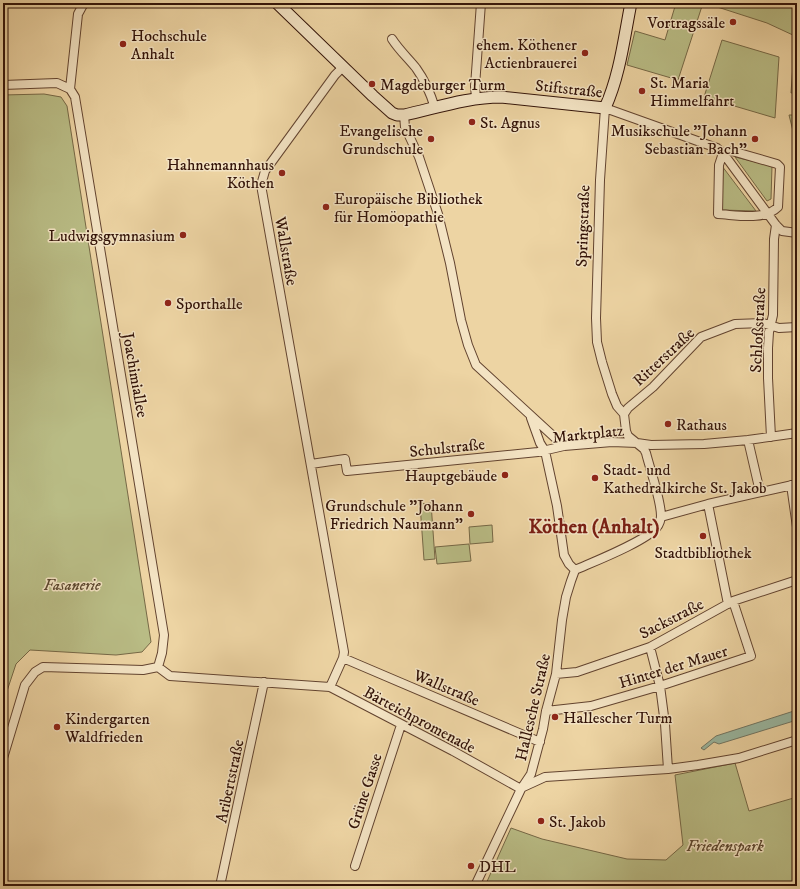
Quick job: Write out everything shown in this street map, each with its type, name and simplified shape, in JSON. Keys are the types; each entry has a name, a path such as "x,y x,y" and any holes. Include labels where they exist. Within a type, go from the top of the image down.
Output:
{"main road":[{"path":"277,3 361,86 392,113 404,115"},
{"name":"Springstraße","path":"605,108 610,98 618,69 630,3"},
{"name":"Stiftstraße","path":"404,115 476,98 501,97 605,108"}],"street":[{"path":"3,85 56,84 70,89 78,14 84,3"},
{"path":"476,98 475,86 481,3"},
{"path":"392,39 416,69 432,99 435,108"},
{"name":"Wallstraße","path":"330,687 343,658 343,649 261,185 265,171 335,75 343,67"},
{"name":"Joachimiallee","path":"70,89 75,97 164,635 162,653 158,667"},
{"name":"Stiftstraße","path":"605,108 717,148 723,153"},
{"name":"Springstraße","path":"605,108 600,180 596,318 598,342 607,378 617,406 624,414 626,431 628,436 637,443"},
{"path":"404,115 405,127 419,157 438,214 450,263 461,320 476,365 564,446"},
{"path":"732,151 777,164 780,167 778,207 774,211 760,216 718,214 719,165 723,153 732,151"},
{"path":"723,153 776,225 782,231 797,233"},
{"name":"Schloßstraße","path":"771,437 768,378 769,337 773,315 774,239 776,225"},
{"name":"Ritterstraße","path":"624,414 628,408 652,387 701,337 735,324 763,323 771,324 778,328 797,327"},
{"path":"531,417 540,443 545,451"},
{"path":"637,443 651,445 677,445 748,440 797,433"},
{"path":"748,440 760,492"},
{"name":"Marktplatz","path":"576,570 569,564 564,554 557,506 545,451 564,446 612,442 637,443 646,453 654,480 661,516"},
{"name":"Schulstraße","path":"311,464 345,459 347,471 545,451"},
{"path":"576,570 640,540 657,527 661,516 794,485 797,527"},
{"path":"708,504 731,603"},
{"name":"Hallesche Straße","path":"475,886 521,789 531,774 556,674 562,620 569,586 576,570"},
{"name":"Sackstraße","path":"556,674 577,672 650,646 731,603 797,580"},
{"name":"Hinter der Mauer","path":"546,711 591,706 660,686 751,656 731,603"},
{"path":"650,646 660,686 666,730 668,769"},
{"name":"Wallstraße","path":"343,658 540,742"},
{"path":"3,758 25,685 35,672 43,667 143,670 158,667"},
{"name":"Bärteichpromenade","path":"158,667 170,676 330,687 453,751 521,789"},
{"name":"Aribertstraße","path":"220,886 264,682"},
{"name":"Grüne Gasse","path":"355,866 401,725"},
{"path":"521,789 545,777 668,769 698,765 739,758 797,740"}],"green space":[{"path":"676,3 703,3 678,80 627,65 635,31 665,40"},
{"path":"705,3 797,3 797,92 791,93 795,36 767,23"},
{"path":"722,40 779,57 775,118 704,97"},
{"name":"Fasanerie","path":"44,94 61,97 67,106 151,642 142,652 116,655 30,650 16,664 3,703 3,95"},
{"path":"789,115 797,115 797,135 793,131"},
{"path":"735,157 772,166 771,199 767,201"},
{"path":"722,166 756,211 722,210"},
{"path":"431,503 435,559 424,560 420,504"},
{"path":"492,525 493,542 470,544 469,527"},
{"path":"469,544 471,561 437,564 435,547"},
{"name":"Friedenspark","path":"735,763 749,811 797,797 797,886 485,886 511,828 542,839 627,859 666,860 683,845 675,775"}],"shaded area":[{"path":"797,710 797,720 719,744 714,742 704,750 701,748 716,736"}],"place":[{"name":"Vortragssäle","path":"733,22"},
{"name":"Hochschule Anhalt","path":"123,44"},
{"name":"ehem. Köthener Actienbrauerei","path":"585,53"},
{"name":"Magdeburger Turm","path":"372,84"},
{"name":"St. Maria Himmelfahrt","path":"642,91"},
{"name":"St. Agnus","path":"472,122"},
{"name":"Evangelische Grundschule","path":"431,139"},
{"name":"Musikschule \"Johann Sebastian Bach\"","path":"755,139"},
{"name":"Hahnemannhaus Köthen","path":"282,173"},
{"name":"Europäische Bibliothek für Homöopathie","path":"326,207"},
{"name":"Ludwigsgymnasium","path":"183,235"},
{"name":"Sporthalle","path":"168,303"},
{"name":"Rathaus","path":"668,424"},
{"name":"Hauptgebäude","path":"505,475"},
{"name":"Stadt- und Kathedralkirche St. Jakob","path":"595,478"},
{"name":"Grundschule \"Johann Friedrich Naumann\"","path":"471,514"},
{"name":"Stadtbibliothek","path":"703,536"},
{"name":"Hallescher Turm","path":"555,717"},
{"name":"Kindergarten Waldfrieden","path":"57,727"},
{"name":"St. Jakob","path":"541,821"},
{"name":"DHL","path":"471,866"}],"district":[{"name":"Köthen (Anhalt)","path":"594,526"}]}
